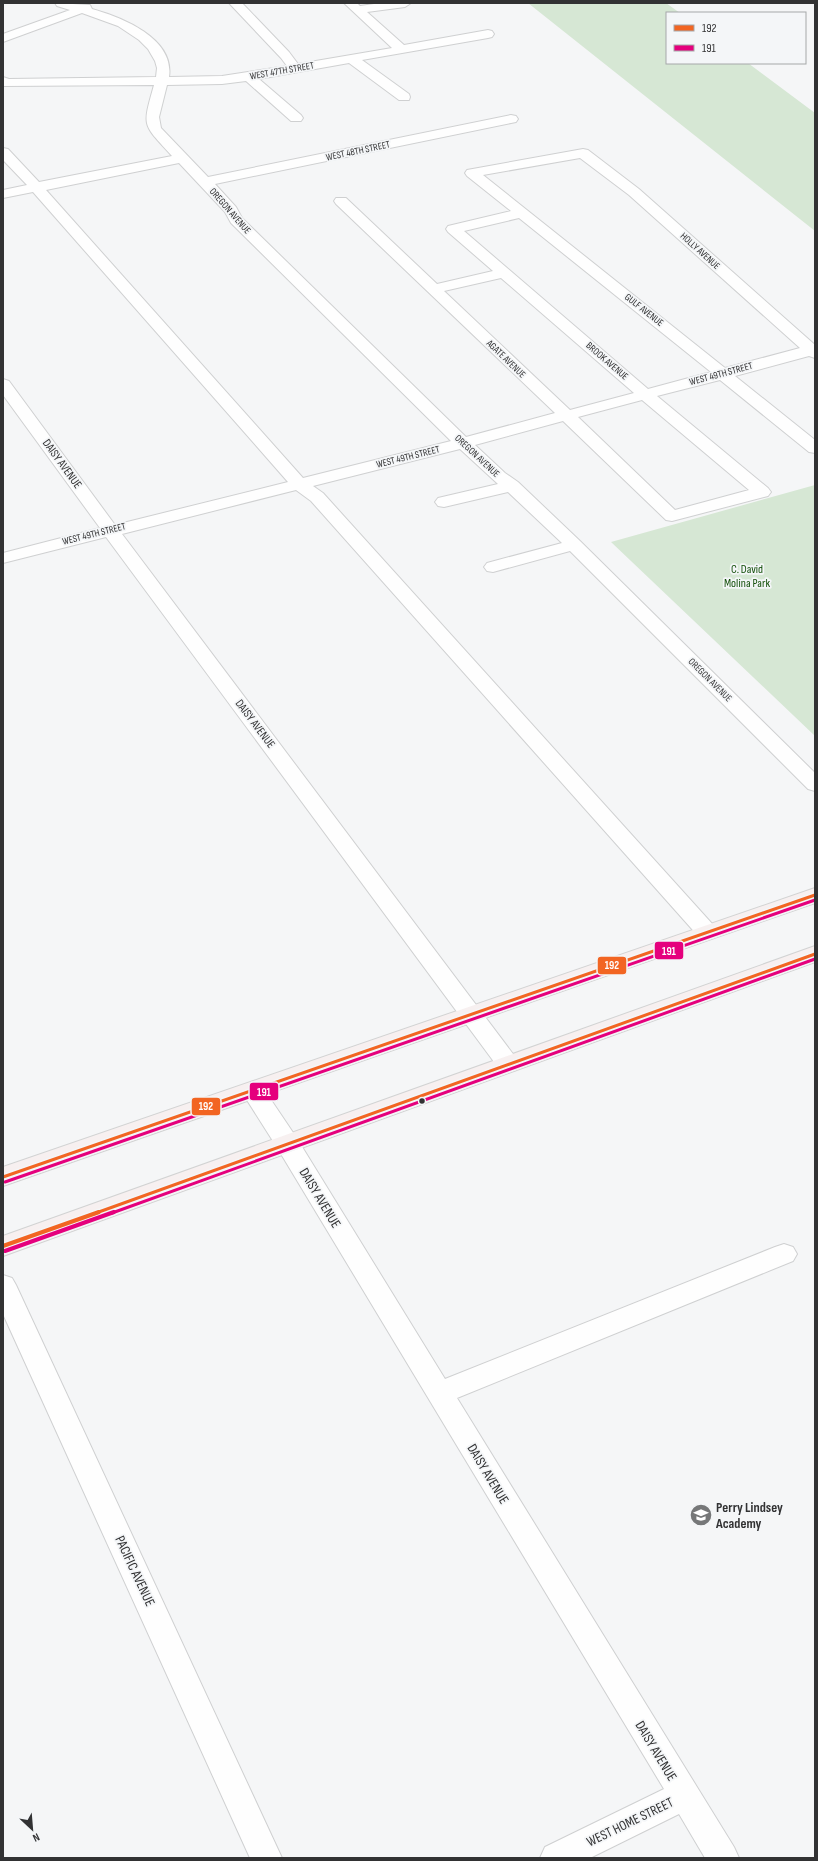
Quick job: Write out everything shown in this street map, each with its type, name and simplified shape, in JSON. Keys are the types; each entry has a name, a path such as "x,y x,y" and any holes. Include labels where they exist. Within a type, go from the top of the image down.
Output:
{"main road":[{"path":"3,1177 815,895"},
{"path":"3,1246 815,954"}],"street":[{"path":"61,3 110,17 132,27 147,40 159,56 163,67 162,81"},
{"path":"3,38 99,3"},
{"path":"234,3 285,55 295,69"},
{"path":"354,7 405,3"},
{"path":"354,7 402,49"},
{"name":"WEST 47TH STREET","path":"3,82 222,80 249,77 488,34"},
{"path":"352,59 404,97"},
{"path":"249,77 296,118"},
{"name":"OREGON AVENUE","path":"162,81 152,117 155,129 231,210 236,220 463,443 499,477 512,486 806,763 815,785"},
{"name":"WEST 48TH STREET","path":"206,182 511,119"},
{"path":"3,152 299,484 317,497 707,932"},
{"name":"GULF AVENUE","path":"583,152 472,173 724,373 815,448"},
{"name":"HOLLY AVENUE","path":"583,152 634,192 813,352"},
{"path":"3,194 181,158"},
{"name":"AGATE AVENUE","path":"341,201 565,416 672,516"},
{"name":"BROOK AVENUE","path":"523,213 453,229 646,396 762,492 672,516"},
{"path":"432,289 504,273"},
{"name":"WEST 49TH STREET","path":"3,558 110,530 463,443 646,396 724,373 813,352"},
{"name":"DAISY AVENUE","path":"3,384 508,1064"},
{"path":"444,502 512,486"},
{"path":"493,567 574,545"},
{"name":"DAISY AVENUE","path":"253,1091 287,1143 683,1796 723,1858"},
{"path":"438,1393 784,1254"},
{"name":"PACIFIC AVENUE","path":"3,1285 266,1858"},
{"name":"WEST HOME STREET","path":"556,1858 683,1796"}],"green space":[{"path":"528,3 666,3 679,12 666,12 666,64 749,64 815,113 815,231"},
{"name":"C. David Molina Park","path":"815,485 815,736 611,542"}],"transit line":[{"name":"192","path":"3,1177 815,895"},
{"name":"191","path":"5,1182 815,900"},
{"name":"192","path":"3,1246 815,954"},
{"name":"191","path":"5,1251 815,959"}],"place":[{"name":"Perry Lindsey Academy","path":"701,1515"}]}
